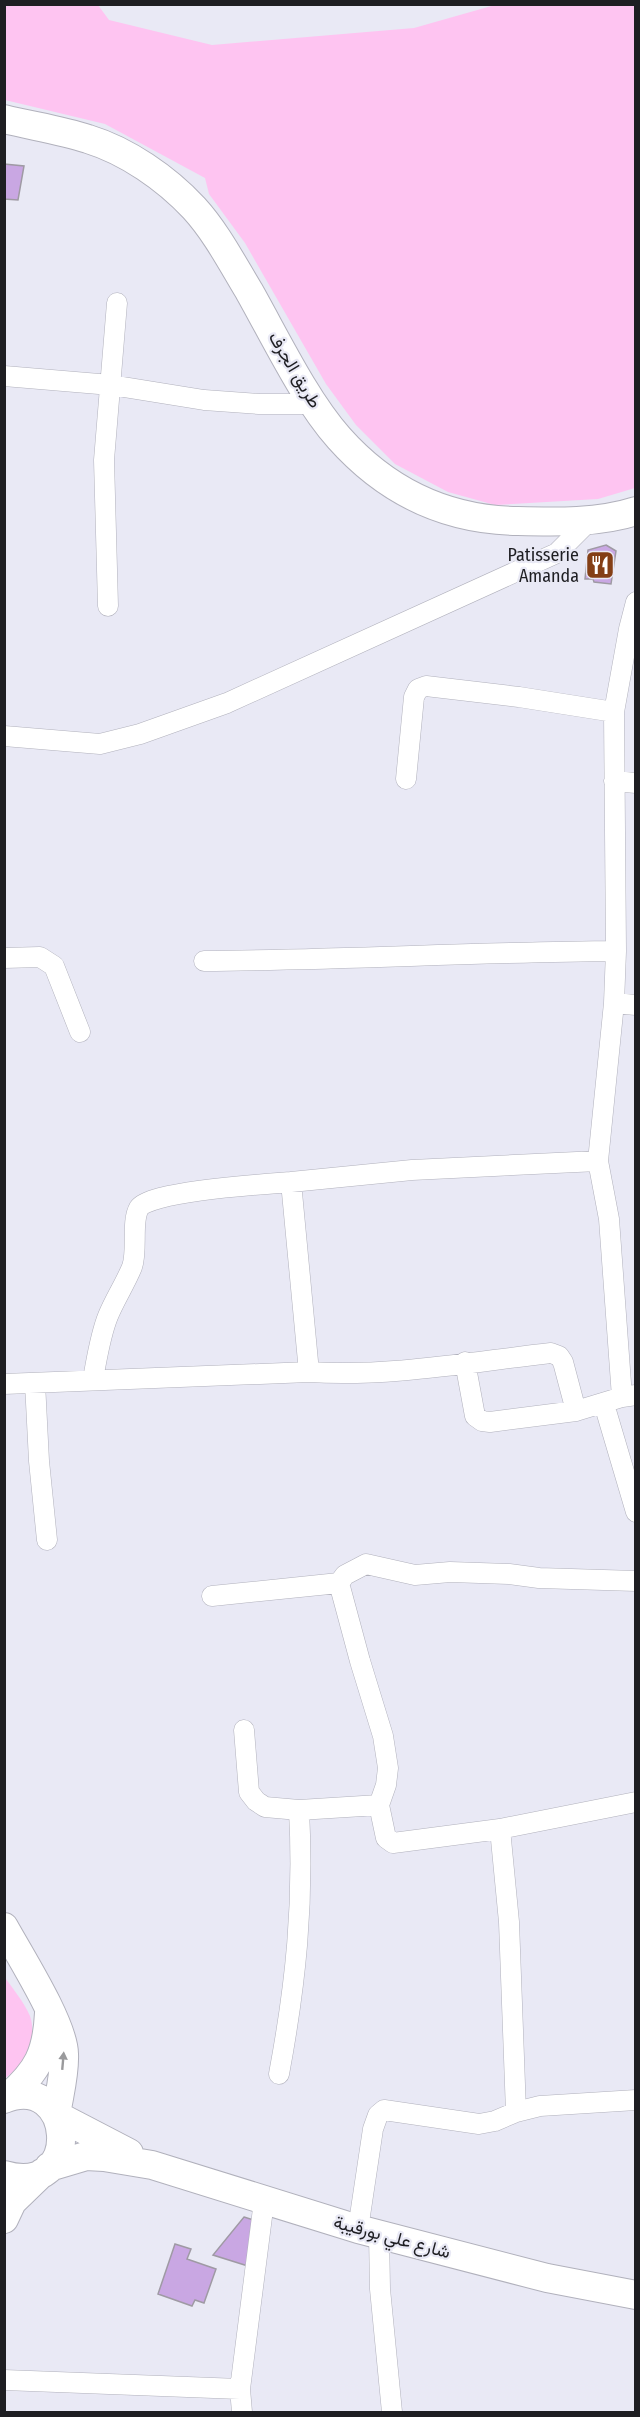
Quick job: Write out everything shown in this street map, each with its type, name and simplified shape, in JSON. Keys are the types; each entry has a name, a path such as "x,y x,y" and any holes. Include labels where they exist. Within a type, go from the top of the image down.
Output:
{"main road":[{"name":"طريق الجرف","path":"4,119 88,139 117,150 149,170 187,201 227,253 314,404 338,437 357,457 384,479 440,509 465,517 493,521 632,517"},
{"path":"4,1927 50,2011 60,2035 64,2053 56,2115 62,2126 63,2140 60,2152 46,2170 12,2202 4,2219"},
{"path":"6,2098 27,2080 43,2054 50,2011"},
{"name":"شارع علي بورقيبة","path":"6,2098 22,2095 36,2098 48,2104 56,2115 152,2165"},
{"name":"شارع علي بورقيبة","path":"4,2175 18,2178 31,2177 86,2156 152,2165 369,2232 547,2278 636,2295"}],"street":[{"path":"108,606 104,460 117,303"},
{"path":"4,376 111,385 204,400 259,404 314,404"},
{"path":"4,736 100,744 140,734 227,704 556,553 591,519"},
{"path":"636,602 628,629 614,712 616,951 614,1003 598,1161 609,1219 620,1398 636,1512"},
{"path":"406,779 414,697 418,689 426,686 519,697 614,712"},
{"path":"614,781 636,783"},
{"path":"204,961 616,951"},
{"path":"4,958 40,957 54,966 80,1032"},
{"path":"614,1003 636,1005"},
{"path":"93,1379 108,1317 134,1262 137,1214 140,1206 147,1201 192,1191 412,1170 598,1161"},
{"path":"291,1182 309,1372"},
{"path":"4,1384 309,1372 352,1374 406,1371 551,1353 559,1356 563,1362 576,1411"},
{"path":"465,1362 475,1416 482,1421 490,1422 576,1411 620,1398"},
{"path":"35,1383 39,1461 47,1540"},
{"path":"212,1596 339,1583 345,1575 366,1564 415,1575 450,1572 636,1581"},
{"path":"339,1583 383,1736 387,1768 386,1785 380,1805 386,1838 393,1843 500,1829 636,1802"},
{"path":"244,1730 249,1792 265,1807 298,1810 380,1805"},
{"path":"279,2074 293,2000 299,1933 302,1866 298,1810"},
{"path":"500,1829 509,1922 516,2112"},
{"path":"392,2412 380,2289 369,2232 373,2129 380,2112 387,2110 479,2124 540,2106 636,2100"},
{"path":"242,2412 240,2389 264,2201"},
{"path":"4,2380 240,2389"}],"shaded area":[{"path":"5,4 98,5 109,20 212,45 414,28 495,5 635,5 635,488 598,499 495,505 448,492 395,464 356,425 326,384 245,243 209,194 205,178 105,124 5,100"},
{"path":"4,1976 28,2011 32,2025 28,2051 18,2066 5,2078"}],"building":[{"path":"4,164 24,166 18,200 4,199"},
{"name":"Patisserie Amanda","path":"606,545 616,551 611,584 585,579 588,550"},
{"path":"244,2217 257,2221 251,2267 213,2255"},
{"path":"175,2244 191,2249 187,2259 216,2269 204,2303 195,2300 192,2306 158,2294"}],"place":[{"name":"Patisserie Amanda","path":"600,565"}]}
